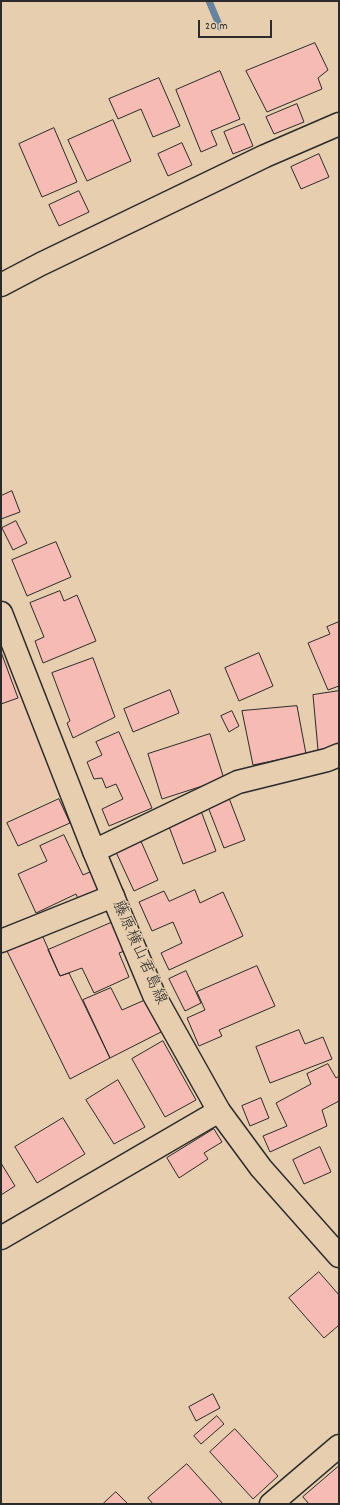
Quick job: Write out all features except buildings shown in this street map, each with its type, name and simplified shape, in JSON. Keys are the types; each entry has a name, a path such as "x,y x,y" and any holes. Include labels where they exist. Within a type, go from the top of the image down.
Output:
{"street":[{"path":"1,285 41,264 265,156 339,124"},
{"name":"藤原横山君島線","path":"1,613 94,851 154,995 219,1111 261,1168 339,1256"},
{"path":"94,851 238,782 327,760 339,755"},
{"path":"1,942 113,896"},
{"path":"1,1238 219,1111"},
{"path":"271,1504 339,1446"}],"shaded area":[{"path":"1,643 57,794 1,823"}],"waterway":[{"path":"209,1 220,27"}]}
